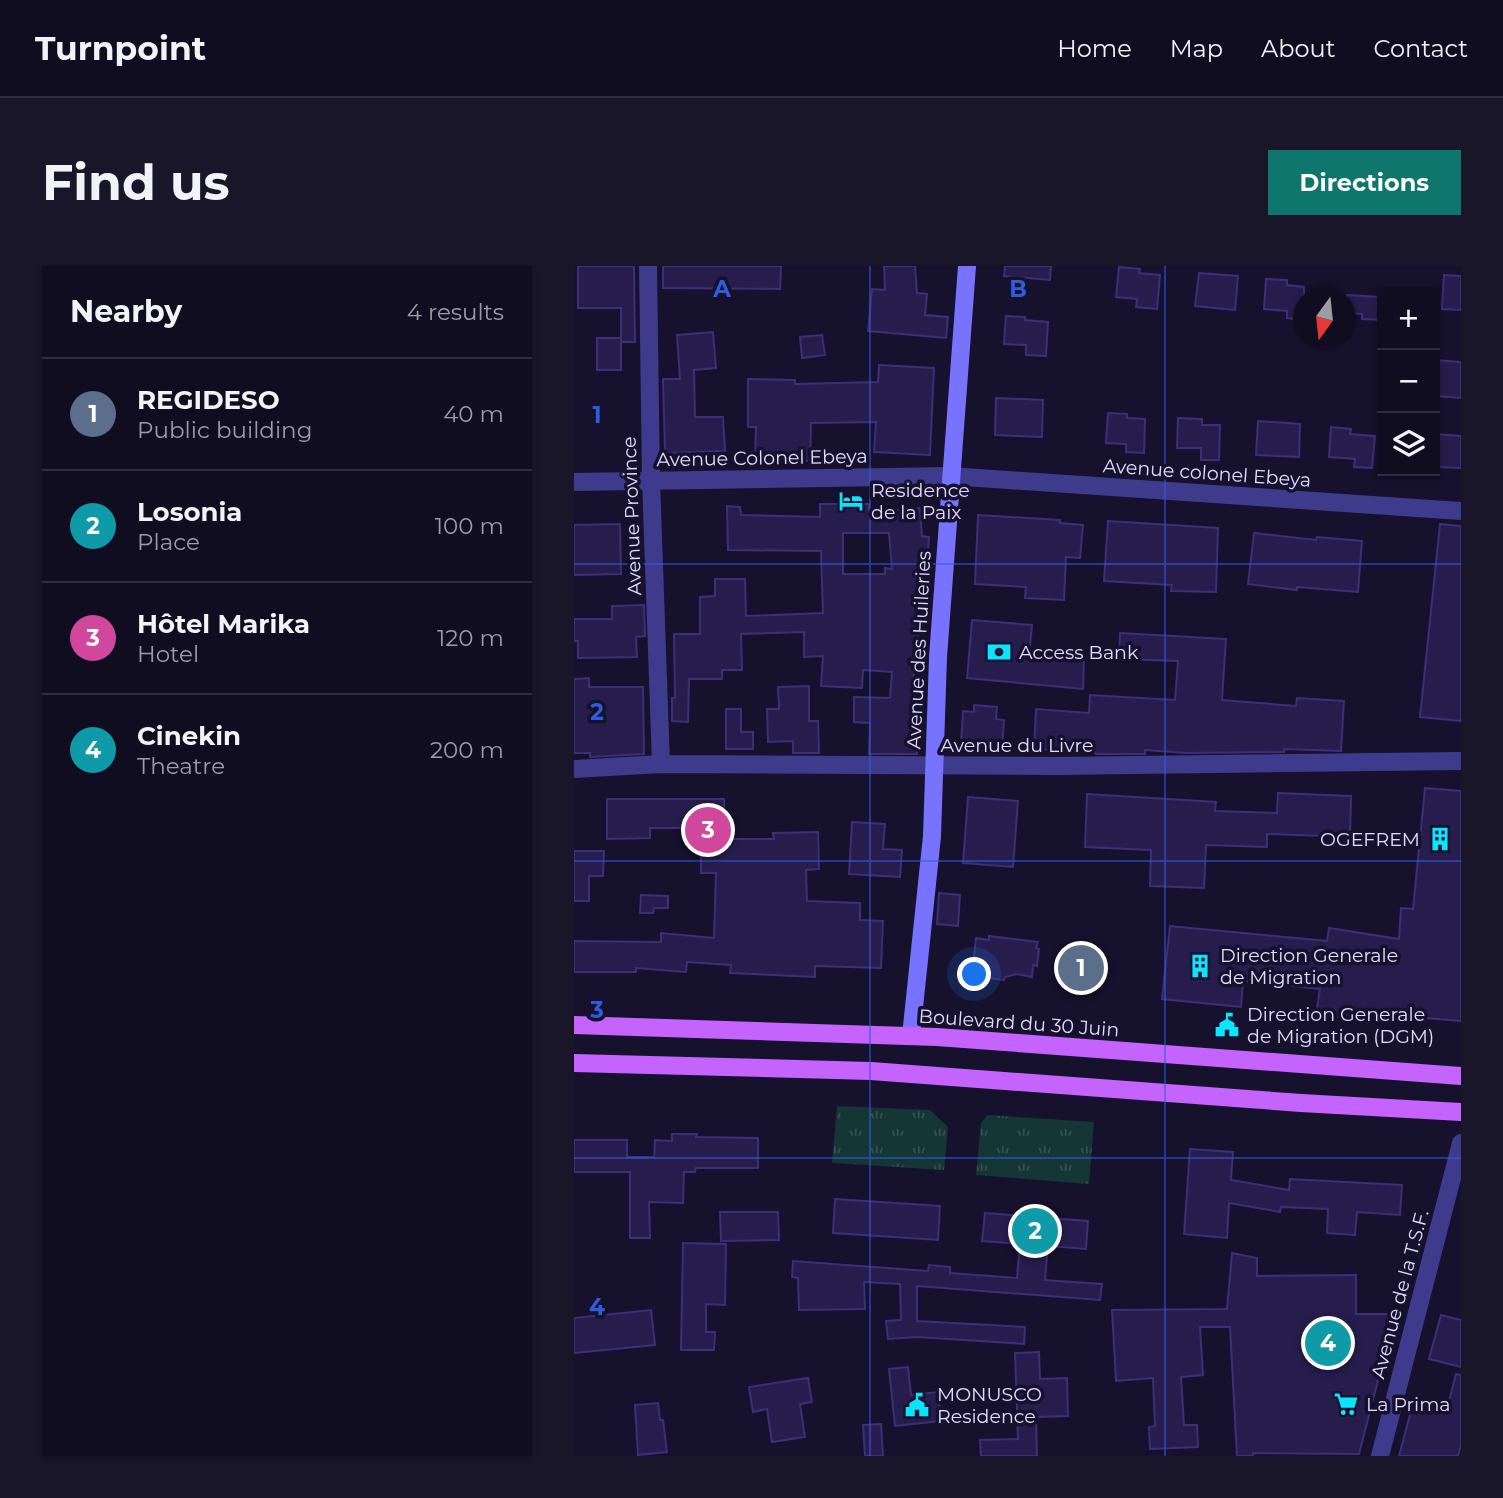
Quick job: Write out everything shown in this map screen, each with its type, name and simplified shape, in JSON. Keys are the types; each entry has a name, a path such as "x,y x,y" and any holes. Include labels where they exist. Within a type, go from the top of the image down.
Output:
{"main road":[{"name":"Avenue des Huileries","path":"911,1036 932,836 938,657 967,266"},
{"name":"Boulevard du 30 Juin","path":"574,1025 911,1036 1461,1076"},
{"path":"574,1062 871,1071 1301,1103 1461,1112"}],"street":[{"name":"Avenue Province","path":"648,266 651,480 661,764"},
{"name":"Avenue Colonel Ebeya","path":"574,482 950,476"},
{"name":"Avenue colonel Ebeya","path":"950,476 1461,511"},
{"name":"Avenue du Livre","path":"574,769 661,764 933,766 1461,761"},
{"name":"Avenue de la T.S.F.","path":"1380,1456 1461,1143"}],"green space":[{"path":"837,1106 930,1110 948,1127 944,1170 832,1163"},
{"path":"987,1115 1094,1122 1089,1184 976,1175 981,1123"}],"building":[{"path":"578,266 634,266 635,342 621,342 621,308 578,308"},
{"path":"663,266 781,266 780,289 663,288"},
{"path":"884,266 915,266 917,293 927,294 925,315 948,317 946,338 868,331 872,289 885,290"},
{"path":"1005,266 1051,266 1050,280 1004,276"},
{"path":"1119,267 1160,275 1157,309 1136,307 1137,299 1116,297"},
{"path":"1199,273 1238,276 1235,310 1195,306"},
{"path":"1444,275 1461,276 1461,310 1442,309"},
{"path":"1266,279 1287,280 1287,285 1304,287 1293,287 1293,319 1287,318 1287,311 1264,309"},
{"path":"1356,296 1377,297 1377,320 1362,319 1362,314 1356,314"},
{"path":"1006,316 1048,322 1046,356 1026,355 1026,345 1004,344"},
{"path":"713,332 716,368 694,370 695,417 723,417 725,451 665,453 663,379 680,379 677,335"},
{"path":"822,335 825,355 802,358 800,337"},
{"path":"597,338 621,338 621,370 597,370"},
{"path":"1440,360 1461,362 1461,398 1440,396"},
{"path":"879,365 934,368 930,455 874,452 876,422 811,423 810,461 755,459 756,427 748,427 748,379 795,380 795,384 878,382"},
{"path":"996,398 1043,400 1042,437 995,435"},
{"path":"1108,413 1145,419 1144,453 1126,452 1126,444 1106,443"},
{"path":"1178,418 1202,419 1202,425 1220,425 1219,460 1201,460 1201,448 1177,448"},
{"path":"1258,421 1300,424 1299,457 1256,455"},
{"path":"1331,427 1351,429 1350,434 1375,436 1372,468 1354,467 1355,459 1329,457"},
{"path":"1440,434 1461,436 1461,468 1440,467"},
{"path":"820,504 869,504 869,512 920,508 922,536 929,537 924,615 920,615 911,701 920,701 917,754 869,754 870,723 854,722 854,697 890,698 892,672 863,670 862,688 821,686 823,656 804,657 804,632 741,634 742,670 722,670 722,679 689,679 688,722 672,721 672,698 675,698 674,634 700,634 700,597 715,596 715,579 745,579 746,616 823,613 821,551 728,550 727,506 740,507 741,515 820,517","holes":["843,533 889,533 892,569 885,568 885,574 843,574"]},
{"path":"978,515 1060,520 1060,523 1083,525 1080,558 1066,557 1064,600 1025,598 1026,587 975,584"},
{"path":"1108,521 1218,528 1216,592 1171,591 1172,585 1104,581"},
{"path":"620,524 621,574 574,575 574,525"},
{"path":"1440,524 1461,526 1461,721 1420,717"},
{"path":"1254,533 1316,540 1317,537 1362,541 1358,592 1297,587 1297,590 1248,584"},
{"path":"644,605 645,636 636,637 637,657 578,658 578,641 574,641 574,619 612,619 612,606"},
{"name":"Access Bank","path":"972,620 1032,625 1029,656 1084,658 1083,689 967,678"},
{"path":"1120,633 1226,639 1222,700 1296,706 1297,698 1344,701 1341,751 1284,749 1284,752 1187,753 1145,750 1145,754 1096,754 1034,749 1036,709 1089,713 1090,695 1175,700 1178,661 1119,659"},
{"path":"589,678 589,687 643,687 644,754 590,757 590,753 574,753 574,679"},
{"path":"809,686 809,721 818,721 819,753 793,753 793,741 768,742 767,709 779,709 778,687"},
{"path":"974,705 997,707 996,719 1004,720 1002,747 961,745 963,711 974,712"},
{"path":"726,709 741,709 741,732 753,732 753,749 726,749"},
{"path":"1425,788 1461,791 1461,1021 1377,1014 1376,1020 1316,1015 1320,989 1243,981 1241,1007 1162,999 1170,926 1327,941 1329,928 1399,939 1401,908 1413,909"},
{"path":"1278,793 1351,796 1350,837 1267,834 1267,847 1206,845 1204,888 1150,886 1151,850 1085,847 1087,794 1216,802 1215,811 1277,813"},
{"path":"968,797 1018,801 1013,867 963,863"},
{"path":"607,799 724,799 725,839 774,839 773,833 818,832 819,869 806,870 807,901 860,903 860,920 883,921 881,968 815,966 815,977 730,973 731,965 687,962 686,972 636,968 636,972 574,972 574,941 661,942 661,933 714,938 716,873 701,873 701,828 650,828 650,838 607,839"},
{"path":"852,822 885,824 883,849 902,850 900,877 849,874"},
{"path":"574,851 604,851 603,876 589,876 589,901 574,901"},
{"path":"939,893 960,895 958,926 937,924"},
{"path":"641,895 668,896 668,908 654,908 653,913 640,913"},
{"path":"989,936 1038,942 1037,966 1033,965 1032,977 1017,974 1005,977 1004,980 972,976 976,938 989,940"},
{"path":"672,1134 758,1138 758,1168 696,1168 695,1172 684,1172 683,1203 649,1202 650,1238 630,1238 630,1172 574,1172 574,1140 627,1140 627,1157 654,1157 655,1140 672,1141"},
{"path":"1190,1149 1233,1152 1231,1180 1289,1190 1290,1179 1402,1185 1400,1215 1357,1212 1355,1235 1327,1233 1328,1209 1281,1207 1280,1212 1229,1203 1227,1238 1184,1234"},
{"path":"835,1199 940,1206 938,1240 833,1233"},
{"path":"720,1212 778,1212 779,1240 721,1241"},
{"path":"985,1213 1088,1221 1086,1249 1048,1246 1045,1280 1102,1284 1100,1300 917,1286 917,1321 1025,1327 1024,1344 917,1337 888,1339 886,1321 901,1320 900,1284 864,1282 865,1309 799,1310 798,1278 792,1277 793,1261 928,1271 929,1265 950,1267 950,1273 1017,1278 1020,1244 982,1241"},
{"path":"683,1243 726,1244 725,1305 706,1304 706,1332 715,1332 714,1350 681,1350"},
{"path":"1232,1253 1257,1258 1257,1276 1356,1275 1356,1314 1395,1314 1359,1454 1253,1453 1253,1456 1237,1456 1230,1327 1200,1327 1203,1375 1181,1377 1184,1425 1197,1425 1198,1447 1150,1449 1149,1427 1155,1426 1153,1378 1116,1381 1112,1310 1227,1309"},
{"path":"651,1310 655,1345 574,1353 574,1318"},
{"path":"1441,1315 1461,1320 1461,1367 1429,1359"},
{"path":"1039,1352 1040,1379 1067,1378 1068,1416 1036,1417 1037,1456 981,1456 980,1440 1018,1439 1015,1353"},
{"path":"908,1367 911,1395 938,1392 941,1421 895,1426 889,1369"},
{"path":"1456,1374 1461,1375 1461,1445 1458,1456 1399,1456 1413,1403 1446,1413"},
{"path":"808,1378 812,1402 800,1404 805,1437 772,1442 767,1409 753,1412 749,1387"},
{"path":"658,1403 667,1452 638,1455 635,1405"},
{"path":"881,1424 883,1456 865,1456 863,1425"}],"place":[{"name":"Residence de la Paix","path":"851,501"},
{"name":"Access Bank","path":"999,652"},
{"name":"Hôtel Marika","path":"708,830"},
{"name":"OGEFREM","path":"1440,839"},
{"name":"Direction Generale de Migration","path":"1200,966"},
{"name":"REGIDESO","path":"1081,968"},
{"name":"Direction Generale de Migration (DGM)","path":"1227,1025"},
{"name":"Losonia","path":"1035,1231"},
{"name":"Cinekin","path":"1328,1343"},
{"name":"La Prima","path":"1346,1404"},
{"name":"MONUSCO Residence","path":"917,1405"}]}
